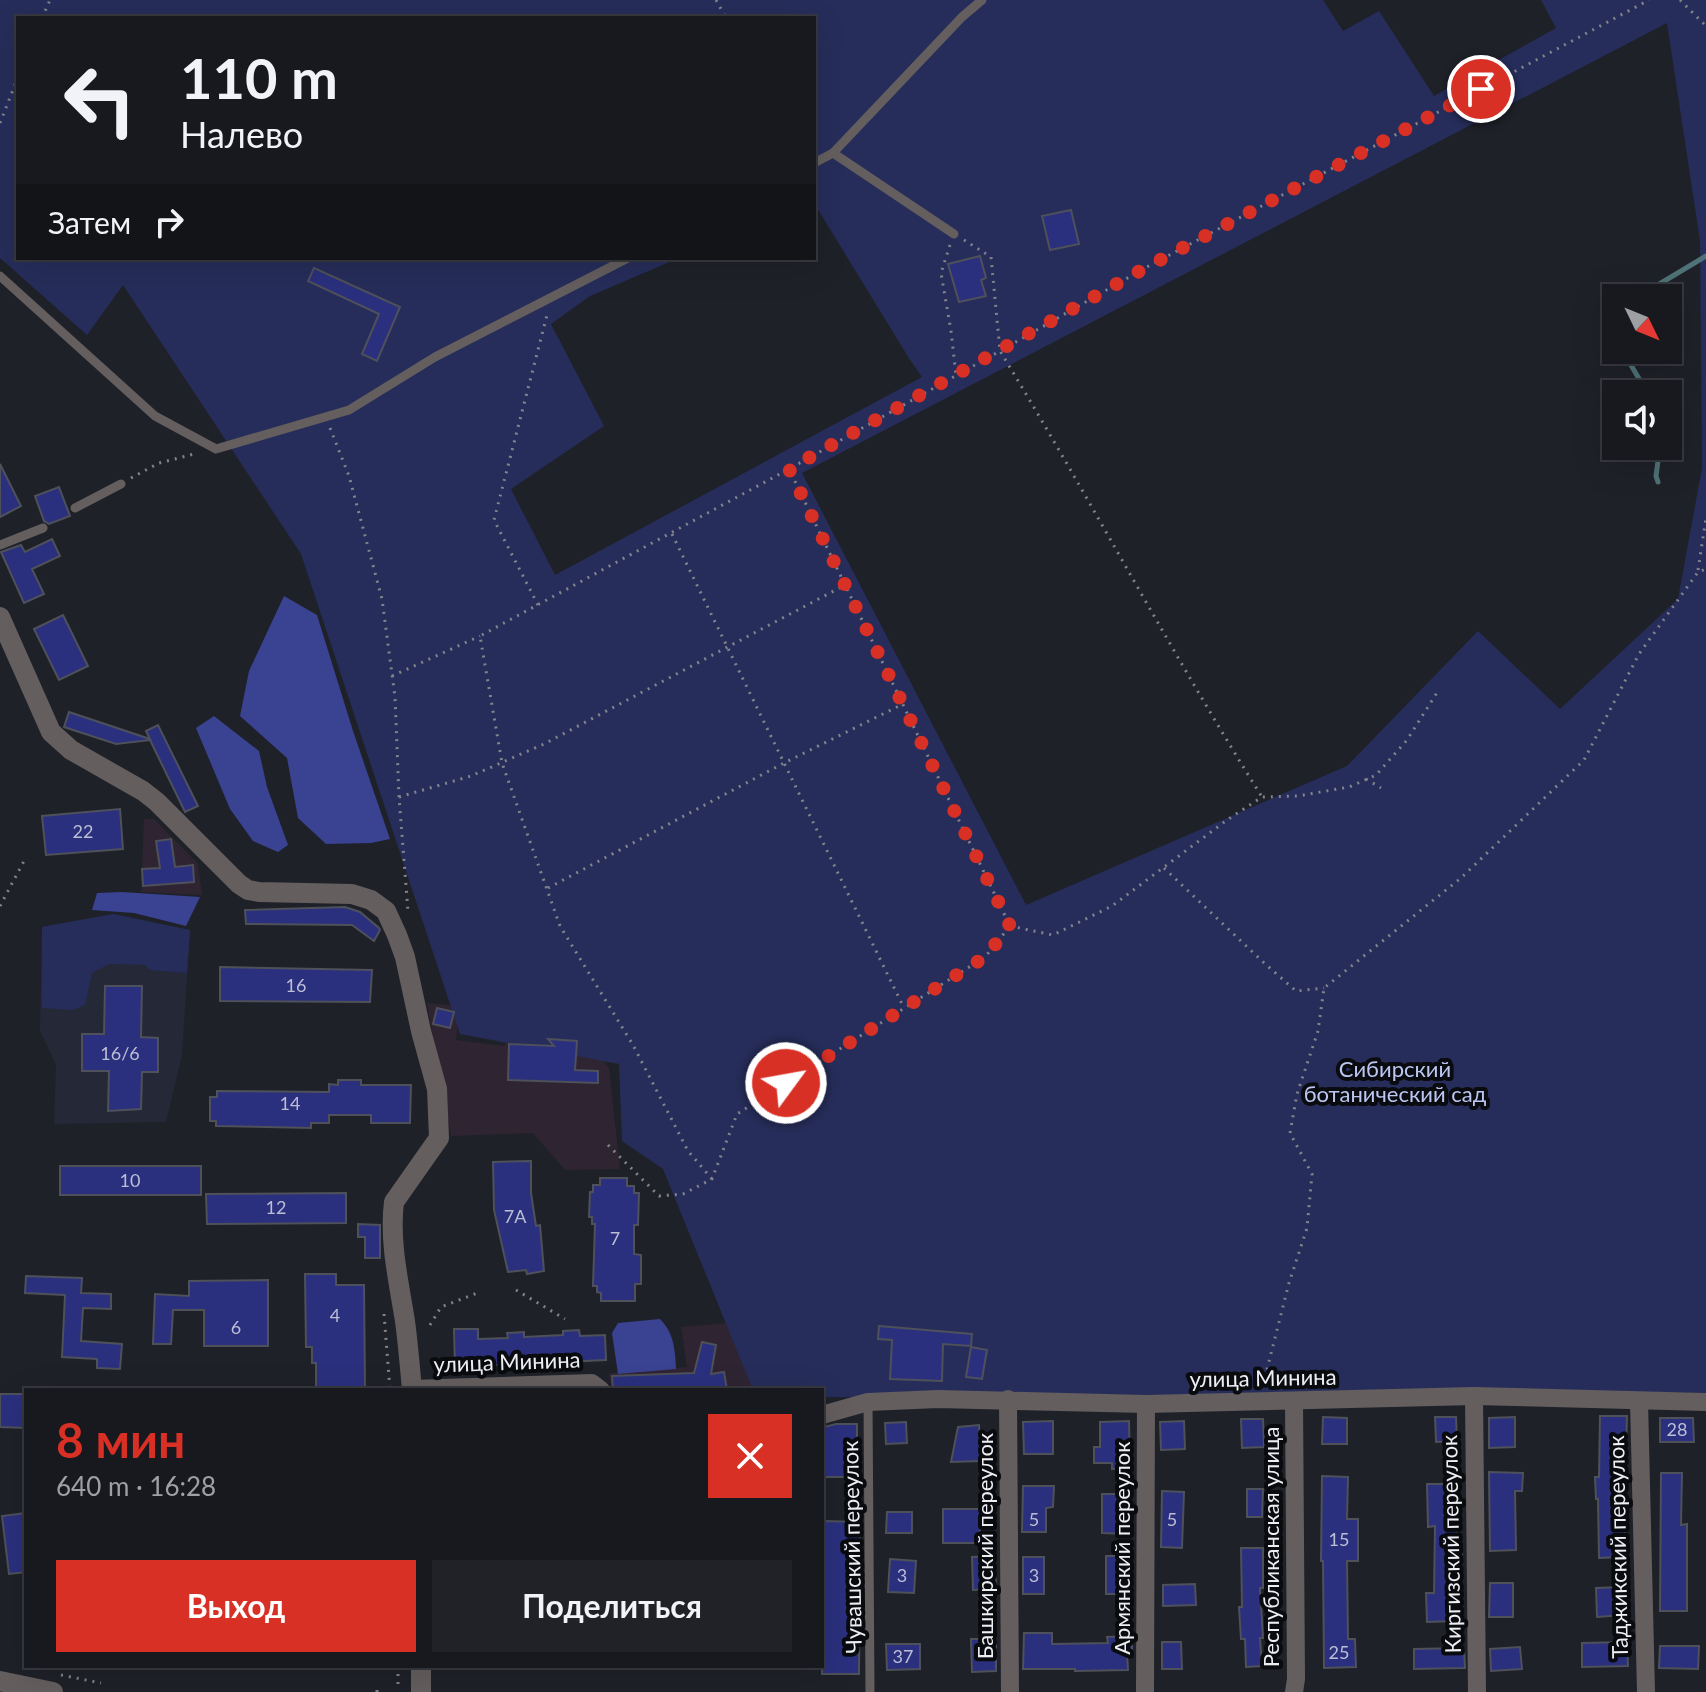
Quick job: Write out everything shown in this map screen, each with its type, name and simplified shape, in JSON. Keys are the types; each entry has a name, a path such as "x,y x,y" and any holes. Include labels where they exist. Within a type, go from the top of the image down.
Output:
{"street":[{"path":"0,617 51,732 71,750 157,802 239,884 259,892 352,894 371,900 386,911 405,957 437,1089 440,1125 439,1138 394,1202 396,1263 412,1388"},
{"name":"улица Минина","path":"463,1388 592,1383 598,1388"},
{"name":"улица Минина","path":"824,1414 868,1402 938,1399 1146,1404 1474,1396 1706,1402"},
{"name":"Киргизский переулок","path":"1474,1396 1477,1692"},
{"name":"Башкирский переулок","path":"1008,1399 1010,1692"},
{"name":"Республиканская улица","path":"1294,1401 1294,1692"},
{"name":"Таджикский переулок","path":"1639,1401 1646,1692"},
{"name":"Армянский переулок","path":"1145,1692 1146,1404"},
{"path":"421,1668 421,1692"},
{"path":"0,1681 53,1692"}],"lane":[{"path":"816,162 833,153 962,17 982,0"},
{"path":"833,153 954,234"},
{"path":"0,276 155,416 216,449 349,410 435,357 624,260"},
{"path":"75,508 121,484"},
{"path":"0,545 43,528"},
{"name":"Чувашский переулок","path":"868,1402 870,1692"}],"path":[{"path":"392,676 480,636 672,533 1145,268 1649,0"},
{"path":"1680,0 1706,26"},
{"path":"0,123 16,82"},
{"path":"956,376 941,273 954,234 991,257 1000,351 1262,797"},
{"path":"538,605 494,520 551,298"},
{"path":"326,417 349,476 382,599 395,697 408,919"},
{"path":"121,484 159,463 216,449"},
{"path":"789,469 1010,926"},
{"path":"1163,867 1296,991 1324,988 1461,878 1584,760 1639,654 1698,572 1706,518"},
{"path":"672,533 904,1008"},
{"path":"1698,572 1706,569"},
{"path":"399,797 471,776 544,744 845,585"},
{"path":"480,636 502,763 560,926 633,1045 688,1151 712,1179"},
{"path":"1010,926 1053,935 1112,906 1262,797 1311,794 1349,787 1376,775 1407,740 1438,691"},
{"path":"547,889 784,763 903,704"},
{"path":"1366,779 1381,788"},
{"path":"0,906 24,861"},
{"path":"608,1145 659,1196 683,1194 712,1179 737,1114 985,957 1010,926"},
{"path":"1261,1402 1264,1377 1307,1228 1312,1174 1290,1133 1297,1094 1318,1031 1324,988"},
{"path":"516,1290 565,1319"},
{"path":"430,1325 441,1307 480,1292"},
{"path":"384,1311 390,1388"},
{"path":"398,1668 398,1689"}],"shaded area":[{"path":"284,596 317,615 390,839 371,843 326,844 298,818 287,758 240,716 249,671"},
{"path":"214,716 259,751 267,787 288,845 278,852 253,841 230,809 196,728"},
{"path":"144,819 154,819 198,864 202,895 141,892"},
{"path":"97,893 200,897 186,926 134,913 92,910"},
{"path":"113,914 190,930 182,1055 166,1122 54,1124 56,1065 40,1031 42,927"},
{"path":"544,985 609,1068 620,1169 565,1170 533,1133 451,1136 427,1003 460,1006 456,1040 504,1046 521,1006"},
{"path":"660,1319 671,1336 676,1369 618,1374 612,1333 618,1323"},
{"path":"730,1323 811,1388 611,1388 609,1373 687,1367 681,1327"}],"green space":[{"name":"Сибирский ботанический сад","path":"0,0 1323,0 1343,31 1379,11 1434,96 1556,28 1541,0 1706,0 1706,1393 1471,1389 1147,1399 824,1397 824,1388 752,1388 663,1169 622,1141 619,1064 460,1034 301,554 123,285 87,335 0,258","holes":["16,16 816,16 816,206 922,377 555,575 511,489 604,426 551,324 590,296 674,260 16,260","1667,23 1700,241 1702,468 1678,599 1560,709 1478,631 1347,766 1026,905 802,473"]},
{"path":"113,914 190,930 187,973 150,970 145,965 109,964 92,973 85,1005 73,1010 42,1008 42,927"}],"building":[{"path":"1071,210 1079,244 1050,250 1042,216"},
{"path":"980,256 986,278 981,280 986,296 959,302 948,264"},
{"path":"314,268 400,307 377,361 362,354 379,314 308,281"},
{"path":"0,464 21,506 0,517"},
{"path":"59,487 70,516 49,524 44,521 35,496"},
{"path":"52,539 60,556 32,569 44,594 24,603 1,552 21,545 25,552"},
{"path":"63,615 88,666 59,680 34,629"},
{"path":"69,712 150,739 146,731 158,725 198,806 185,812 150,740 116,744 64,727"},
{"path":"120,809 123,849 46,855 42,816"},
{"path":"171,839 175,867 193,865 194,882 143,886 142,869 160,868 156,841"},
{"path":"345,907 360,912 379,928 374,941 352,925 246,924 245,910"},
{"path":"220,967 372,970 370,1002 220,1001"},
{"path":"105,986 142,986 141,1037 158,1038 158,1072 142,1072 141,1109 108,1111 109,1071 82,1071 82,1034 104,1034"},
{"path":"437,1008 454,1012 450,1028 433,1024"},
{"path":"548,1039 577,1041 575,1070 598,1071 598,1083 508,1080 509,1044 554,1046"},
{"path":"338,1080 361,1080 361,1085 411,1085 410,1123 371,1123 371,1115 329,1115 329,1123 311,1123 311,1128 216,1126 216,1121 210,1121 210,1097 217,1097 217,1091 329,1092 329,1084 338,1085"},
{"path":"531,1161 531,1193 536,1226 540,1225 544,1271 527,1274 526,1270 508,1272 494,1210 493,1162"},
{"path":"60,1166 201,1166 201,1195 60,1195"},
{"path":"600,1178 627,1178 627,1186 634,1186 634,1193 639,1193 634,1254 641,1255 641,1284 635,1284 635,1301 601,1301 601,1293 597,1292 597,1286 593,1286 595,1224 589,1217 590,1192 593,1192 593,1185 600,1185"},
{"path":"346,1193 346,1223 207,1224 206,1194"},
{"path":"358,1224 380,1225 380,1258 365,1258 365,1237 358,1237"},
{"path":"305,1274 336,1274 336,1285 364,1285 365,1388 316,1388 316,1363 312,1363 312,1347 306,1347"},
{"path":"26,1276 82,1278 81,1293 111,1294 111,1309 83,1308 81,1341 122,1344 120,1369 97,1368 97,1359 62,1357 65,1295 25,1293"},
{"path":"268,1280 268,1346 204,1346 204,1310 173,1310 171,1344 153,1344 155,1294 189,1296 189,1281"},
{"path":"879,1326 972,1334 971,1346 943,1344 942,1381 890,1379 892,1340 878,1339"},
{"path":"454,1329 478,1329 478,1339 508,1338 507,1333 524,1332 524,1337 563,1335 563,1331 579,1330 580,1336 605,1335 606,1360 455,1369"},
{"path":"702,1342 716,1345 711,1374 724,1372 727,1388 613,1388 612,1376 694,1373"},
{"path":"971,1347 987,1350 982,1379 966,1377"},
{"path":"0,1394 24,1394 24,1428 0,1427"},
{"path":"1600,1416 1627,1416 1624,1454 1625,1557 1599,1558 1595,1477 1599,1477"},
{"path":"1323,1417 1347,1418 1347,1444 1322,1444"},
{"path":"1435,1417 1456,1417 1457,1441 1436,1442"},
{"path":"1515,1417 1515,1447 1489,1448 1489,1418"},
{"path":"1660,1418 1693,1418 1694,1442 1660,1442"},
{"path":"1241,1419 1263,1419 1264,1447 1242,1448"},
{"path":"1053,1421 1053,1454 1024,1454 1023,1422"},
{"path":"1129,1421 1130,1468 1112,1469 1112,1463 1094,1463 1094,1447 1100,1447 1100,1422"},
{"path":"1184,1421 1185,1449 1161,1450 1160,1422"},
{"path":"906,1422 907,1443 886,1444 885,1423"},
{"path":"857,1424 857,1477 824,1477 824,1427"},
{"path":"979,1425 981,1461 951,1462 958,1427"},
{"path":"1489,1472 1523,1473 1522,1491 1515,1491 1516,1550 1490,1551"},
{"path":"1661,1473 1682,1473 1681,1525 1687,1524 1687,1611 1660,1611"},
{"path":"1322,1476 1348,1477 1347,1519 1358,1519 1358,1561 1347,1561 1348,1639 1355,1639 1356,1667 1324,1668"},
{"path":"1427,1484 1459,1484 1456,1550 1462,1550 1462,1574 1455,1574 1456,1621 1427,1622 1426,1593 1434,1593 1435,1526 1428,1527"},
{"path":"1023,1486 1054,1486 1053,1507 1046,1508 1046,1532 1022,1532"},
{"path":"1247,1489 1263,1489 1262,1517 1247,1517"},
{"path":"1162,1491 1184,1492 1182,1548 1161,1547"},
{"path":"1102,1494 1128,1494 1128,1534 1102,1533"},
{"path":"943,1509 980,1509 980,1543 943,1543"},
{"path":"887,1512 912,1512 912,1533 886,1533"},
{"path":"24,1513 24,1572 9,1574 2,1516"},
{"path":"824,1521 860,1522 859,1674 822,1674"},
{"path":"1241,1548 1263,1548 1263,1588 1260,1588 1262,1666 1246,1667 1245,1639 1241,1639"},
{"path":"995,1556 996,1589 973,1590 972,1557"},
{"path":"1106,1556 1128,1556 1128,1594 1106,1594"},
{"path":"1023,1557 1044,1557 1044,1594 1023,1594"},
{"path":"890,1559 916,1561 914,1593 888,1592"},
{"path":"1490,1583 1513,1583 1513,1617 1489,1617"},
{"path":"1195,1584 1196,1605 1163,1606 1163,1585"},
{"path":"1623,1587 1625,1615 1597,1617 1596,1588"},
{"path":"1024,1633 1052,1633 1052,1644 1108,1643 1107,1637 1132,1636 1132,1652 1127,1652 1128,1670 1023,1669"},
{"path":"971,1639 996,1639 996,1671 972,1672"},
{"path":"1162,1642 1181,1642 1182,1669 1162,1669"},
{"path":"1627,1642 1628,1666 1582,1667 1582,1643"},
{"path":"886,1644 920,1644 920,1669 887,1670"},
{"path":"1660,1646 1699,1646 1698,1669 1659,1668"},
{"path":"1520,1647 1522,1669 1491,1671 1490,1649"},
{"path":"1464,1648 1465,1668 1414,1669 1414,1649"}],"waterway":[{"path":"1659,284 1706,256"},
{"path":"1630,364 1640,380"},
{"path":"1658,460 1658,482"}],"route":[{"path":"786,1083 985,957 1010,926 789,469 1145,268 1481,89"}]}
